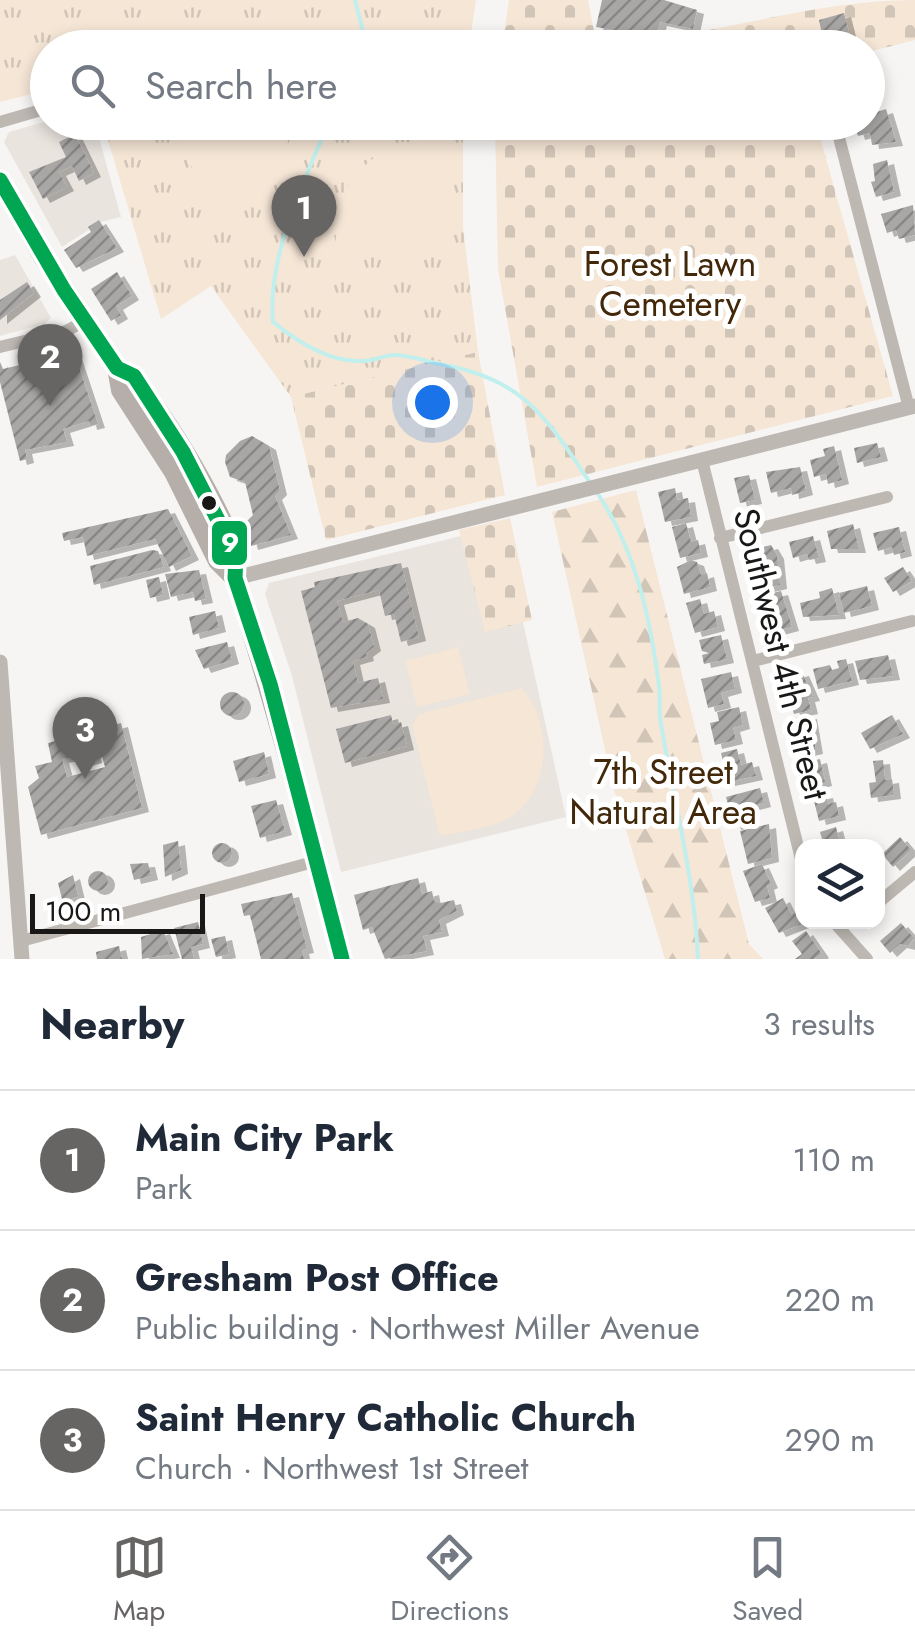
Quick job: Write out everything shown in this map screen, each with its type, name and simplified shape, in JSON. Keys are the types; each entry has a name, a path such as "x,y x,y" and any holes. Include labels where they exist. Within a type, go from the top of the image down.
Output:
{"main road":[{"path":"0,180 117,368 120,390 174,472 218,561 235,578 270,684 342,959"}],"street":[{"path":"0,122 30,113"},
{"path":"235,578 912,407 840,140"},
{"path":"0,348 66,331 85,321"},
{"name":"Southwest 4th Street","path":"702,460 796,839"},
{"path":"720,538 887,497"},
{"path":"753,662 912,622"},
{"path":"0,662 22,959"},
{"path":"21,940 317,861"},
{"path":"885,897 915,872"},
{"path":"840,929 867,959"}],"shaded area":[{"path":"30,126 30,140 100,140 121,217 101,222 62,247 4,142 9,132"},
{"path":"15,255 51,318 44,324 0,336 0,260"},
{"path":"461,536 485,631 523,622 566,817 341,872 292,676 265,594 269,583"}],"green space":[{"path":"0,0 476,0 472,30 30,30 30,94 0,102"},
{"path":"509,0 588,0 594,30 505,30"},
{"path":"915,0 915,40 885,48 885,30 707,30 840,6"},
{"path":"108,140 463,140 463,227 478,352 291,397 211,286 161,319"},
{"path":"182,140 288,140 276,173 258,199 214,227"},
{"name":"Forest Lawn Cemetery","path":"495,140 821,140 893,396 537,487 498,269"},
{"path":"403,142 444,144 448,242 436,253 336,247 339,211 351,182 372,159"},
{"path":"478,352 505,495 326,540 291,397"},
{"name":"7th Street Natural Area","path":"636,490 749,944 763,959 665,959 614,790 552,512"},
{"path":"510,518 532,620 485,632 459,530"},
{"path":"458,647 470,694 417,707 405,661"},
{"path":"522,688 533,703 543,741 539,780 530,797 518,812 501,822 440,836 412,725 419,714"}],"building":[{"path":"602,0 664,0 697,10 693,29 660,22 658,30 596,27"},
{"path":"844,13 848,30 821,30 819,20"},
{"path":"885,109 896,142 872,145 871,140 885,140"},
{"path":"78,140 94,173 79,181 72,166 59,172 67,187 43,199 29,172 66,157 59,142"},
{"path":"887,160 894,192 876,197 871,182 875,181 873,164"},
{"path":"913,205 915,235 899,239 896,230 887,233 881,214"},
{"path":"99,220 117,248 76,268 64,250 91,232 88,227"},
{"path":"117,272 132,296 116,306 121,315 111,321 91,289"},
{"path":"27,282 34,293 0,320 0,300"},
{"path":"74,352 98,424 90,426 89,421 63,429 67,442 25,450 27,459 20,461 0,382 0,362 3,369"},
{"path":"252,436 269,446 280,491 275,496 291,535 251,546 245,523 253,515 245,482 230,477 225,462 226,455 240,441"},
{"path":"877,443 881,457 857,463 854,448"},
{"path":"834,446 842,480 828,484 826,474 814,477 810,460 825,456 823,449"},
{"path":"800,467 806,491 792,495 791,488 771,493 766,472"},
{"path":"749,475 755,500 740,503 734,478"},
{"path":"675,488 677,500 688,498 691,517 665,522 658,492"},
{"path":"168,509 192,556 169,567 155,539 87,556 83,537 64,541 62,533"},
{"path":"686,523 691,542 698,540 701,553 680,558 672,527"},
{"path":"853,524 859,549 831,549 827,531"},
{"path":"899,527 905,552 894,555 892,547 878,551 873,533"},
{"path":"813,536 819,558 809,560 807,554 793,558 789,542"},
{"path":"771,545 777,555 780,585 759,590 755,549"},
{"path":"158,551 164,567 94,585 90,566"},
{"path":"691,560 697,562 701,575 707,573 710,587 684,594 677,567"},
{"path":"401,563 419,637 401,642 394,614 385,616 379,590 337,601 343,622 358,618 368,624 374,647 366,653 367,657 353,661 358,683 378,678 383,699 331,708 301,591 315,587 314,582"},
{"path":"903,567 912,581 893,592 884,578"},
{"path":"199,570 206,599 195,601 193,592 171,597 165,574"},
{"path":"159,577 163,595 150,598 146,580"},
{"path":"867,586 872,606 844,613 839,593"},
{"path":"832,588 839,615 803,617 800,603 820,598 819,592"},
{"path":"781,591 792,627 769,633 765,617 771,616 769,610 764,611 760,596"},
{"path":"700,599 704,614 714,611 718,627 695,633 686,603"},
{"path":"215,611 219,628 193,635 189,617"},
{"path":"721,635 727,659 704,664 702,655 709,653 702,651 699,640"},
{"path":"227,642 232,660 204,669 195,650"},
{"path":"888,655 893,676 860,680 855,661"},
{"path":"846,659 852,681 818,689 813,669 830,665 832,670 839,668 837,661"},
{"path":"731,672 735,689 721,693 724,704 708,708 701,679"},
{"path":"802,672 813,697 808,698 811,710 794,714 781,677"},
{"path":"232,692 244,704 232,716 220,704"},
{"path":"739,707 743,725 733,728 736,740 715,745 710,723 719,721 717,712"},
{"path":"391,715 393,724 401,722 407,746 345,763 336,729"},
{"path":"810,715 816,750 797,754 794,742 801,740 795,718"},
{"path":"892,715 903,734 870,749 861,733"},
{"path":"121,723 142,808 41,835 28,787 39,778 35,766 52,762 48,743","holes":["100,749 105,767 67,777 62,759 83,754 85,762 95,759 93,751"]},
{"path":"737,749 741,765 752,762 756,776 728,782 721,753"},
{"path":"264,752 269,774 239,782 233,761"},
{"path":"820,759 825,782 810,786 804,763"},
{"path":"883,760 885,780 892,779 894,795 871,798 869,783 876,782 873,761"},
{"path":"760,788 764,803 745,808 749,822 734,826 726,797"},
{"path":"826,794 828,804 836,802 839,816 819,821 813,797"},
{"path":"276,800 285,831 260,838 251,806"},
{"path":"769,824 772,858 748,864 740,831"},
{"path":"836,827 839,839 822,839 820,832"},
{"path":"900,837 911,850 893,867 885,851"},
{"path":"178,841 181,870 165,877 163,845"},
{"path":"222,843 232,853 222,863 212,853"},
{"path":"148,863 151,876 134,880 130,864"},
{"path":"762,864 771,884 767,886 770,898 755,902 743,871"},
{"path":"98,871 108,881 98,891 88,881"},
{"path":"73,875 78,896 63,903 58,883"},
{"path":"418,878 422,894 432,891 434,901 441,903 454,900 457,911 439,920 442,932 423,936 427,951 385,959 372,927 363,930 354,895"},
{"path":"292,893 307,949 302,950 304,959 261,959 250,915 244,916 241,904"},
{"path":"783,898 791,914 795,912 795,927 779,933 765,908"},
{"path":"198,922 203,944 191,947 194,959 182,959 174,928"},
{"path":"901,923 914,938 908,946 900,944 890,953 880,941"},
{"path":"163,930 173,954 142,959 141,937"},
{"path":"806,931 822,954 814,959 795,959 802,954 792,941"},
{"path":"225,936 229,954 216,957 211,939"},
{"path":"119,946 122,959 97,959 96,952"}],"waterway":[{"path":"355,0 363,30"},
{"path":"321,140 281,246 273,322 304,344 339,359 363,361 405,356 493,380 530,404 591,484"},
{"path":"596,491 631,560 646,610 659,686 660,719 688,870 698,959"}],"transit line":[{"name":"9","path":"0,180 64,290 117,368 134,376 183,452 236,555 235,578 270,684 342,959"}],"place":[{"name":"Main City Park","path":"304,257"},
{"name":"Gresham Post Office","path":"50,406"},
{"name":"Saint Henry Catholic Church","path":"85,779"}]}
